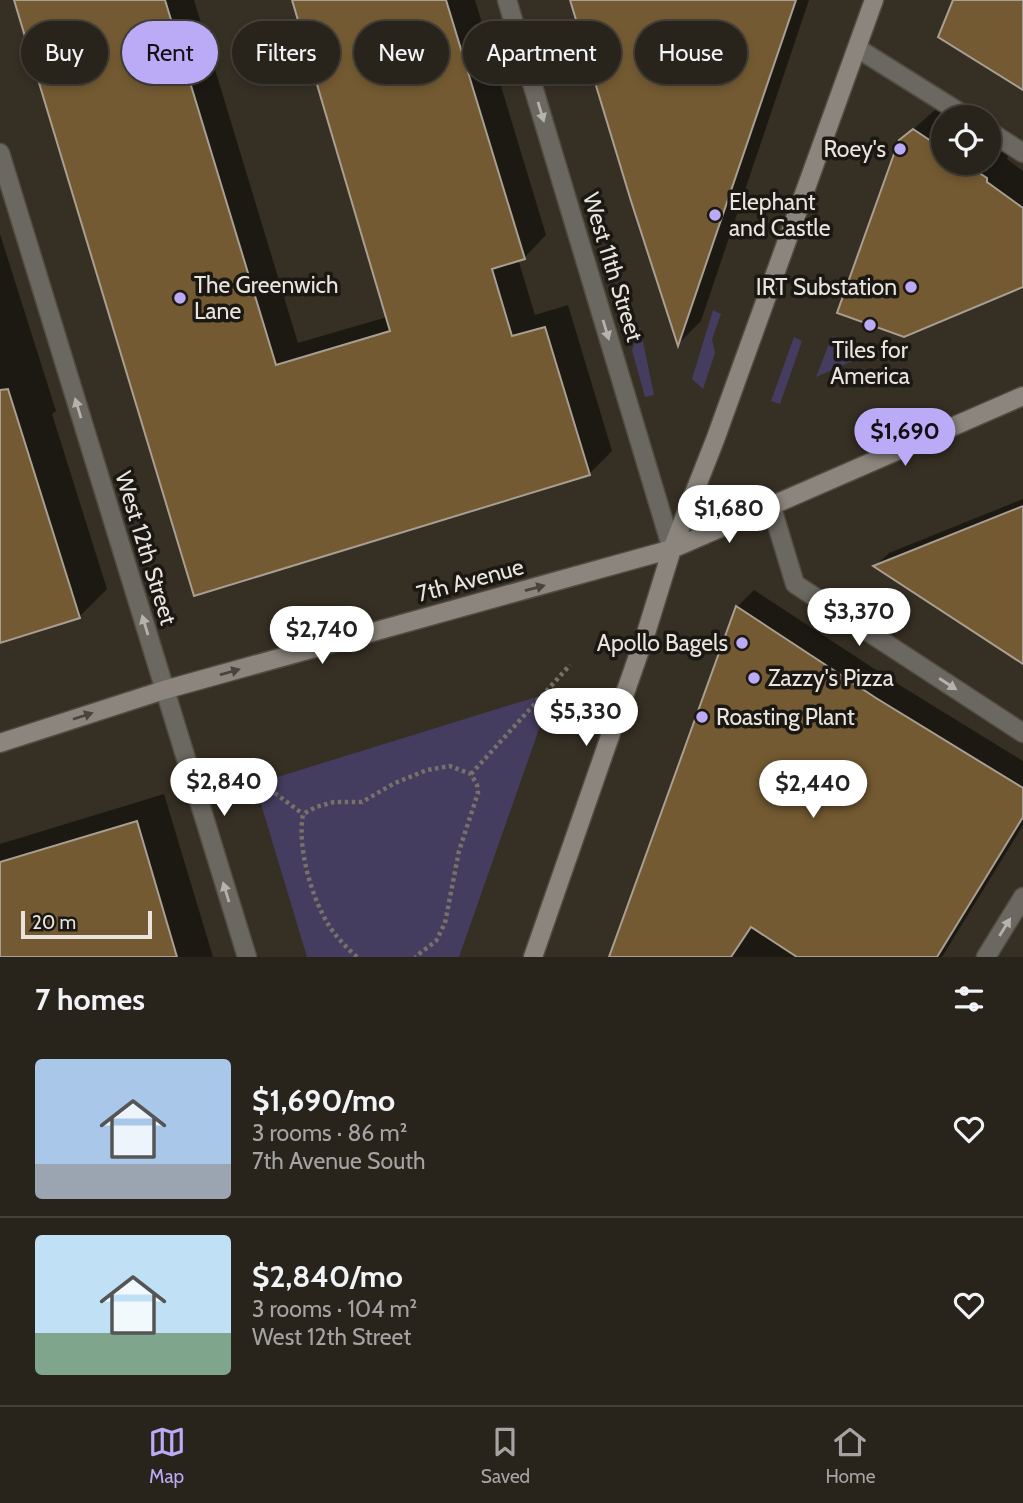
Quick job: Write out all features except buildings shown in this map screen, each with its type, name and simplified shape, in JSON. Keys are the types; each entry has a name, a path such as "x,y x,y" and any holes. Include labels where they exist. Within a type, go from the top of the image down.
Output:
{"main road":[{"path":"533,957 672,549 715,440 874,0"},
{"name":"7th Avenue","path":"0,743 164,690 672,549 1023,396"}],"street":[{"name":"West 11th Street","path":"507,0 672,549"},
{"path":"857,48 948,105"},
{"path":"1001,139 1023,153"},
{"name":"West 12th Street","path":"0,153 247,957"},
{"path":"771,505 795,584 1023,733"},
{"path":"986,957 1023,897"}],"path":[{"path":"471,774 570,664"},
{"path":"303,814 334,802 362,802 395,783 427,770 450,765 471,774 478,793 459,850 445,923 436,941 415,957"},
{"path":"241,768 303,814"},
{"path":"303,814 301,843 315,898 328,924 357,957"}],"shaded area":[{"path":"713,310 721,314 712,339 715,353 703,389 692,379"},
{"path":"640,327 654,395 645,397 632,350"},
{"path":"832,336 873,352 816,377"},
{"path":"794,337 802,341 780,404 771,401"},
{"path":"552,692 459,957 307,957 255,784"}],"place":[{"name":"Roey's","path":"900,149"},
{"name":"Elephant and Castle","path":"715,215"},
{"name":"IRT Substation","path":"911,287"},
{"name":"The Greenwich Lane","path":"180,298"},
{"name":"Tiles for America","path":"870,325"},
{"name":"Apollo Bagels","path":"742,643"},
{"name":"Zazzy's Pizza","path":"754,678"},
{"name":"Roasting Plant","path":"702,717"}]}
